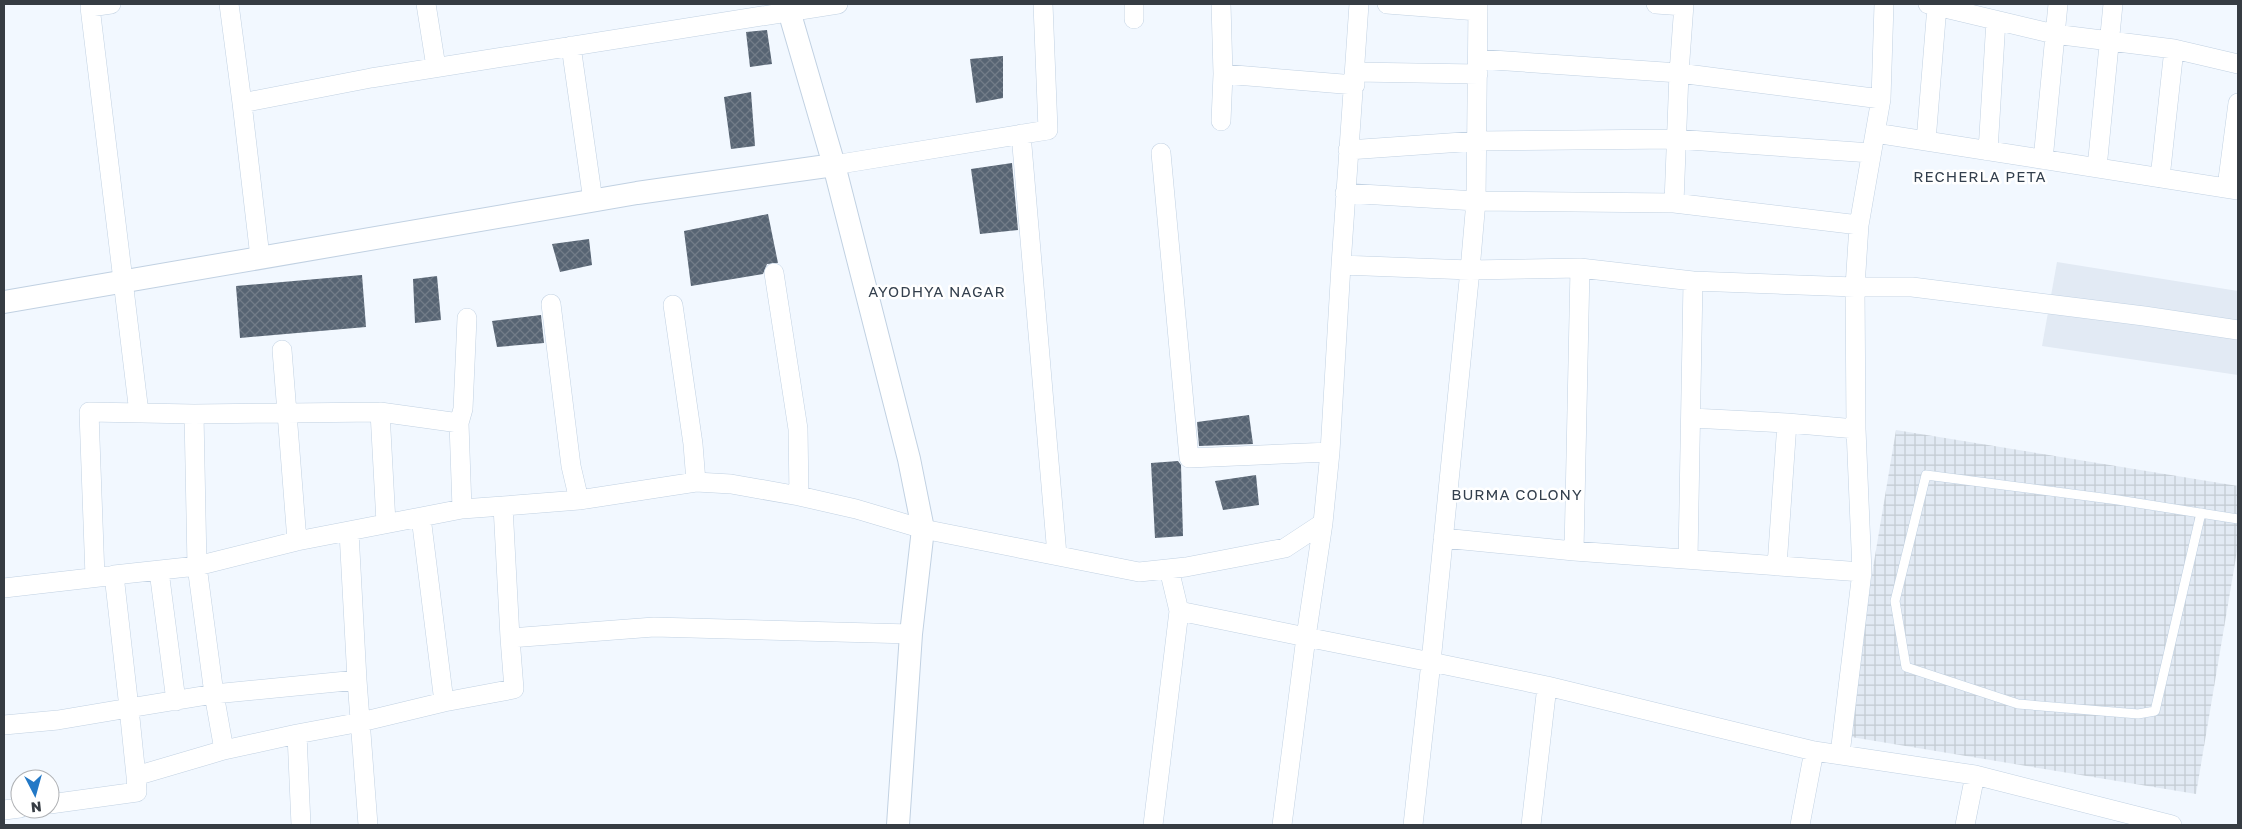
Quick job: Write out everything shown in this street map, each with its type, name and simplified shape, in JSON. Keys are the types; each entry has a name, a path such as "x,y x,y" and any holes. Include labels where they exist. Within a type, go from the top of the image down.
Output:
{"street":[{"path":"112,4 90,6 139,413"},
{"path":"229,4 260,256"},
{"path":"426,4 436,68"},
{"path":"242,103 788,8 838,4"},
{"path":"4,302 260,256 593,201 834,166 1048,130 1043,4"},
{"path":"1221,4 1223,74 1221,121"},
{"path":"1282,825 1306,637 1323,523 1330,452 1348,150 1355,78 1359,4"},
{"path":"1386,4 1478,8 1476,201 1431,662 1413,825"},
{"path":"1656,4 1684,5 1675,138 1674,203"},
{"path":"1840,754 1862,572 1856,429 1855,287 1859,225 1881,99 1884,4"},
{"path":"2043,160 2058,4"},
{"path":"2097,168 2113,4"},
{"path":"1926,141 1933,5 2054,34 2174,49 2238,64"},
{"path":"788,8 834,166 908,459 923,529 911,634 898,825"},
{"path":"1988,151 1996,20"},
{"path":"570,46 593,201"},
{"path":"2160,178 2174,49"},
{"path":"1223,74 1355,78 1478,67 1680,73 1881,99"},
{"path":"1875,133 2233,188 2238,103"},
{"path":"1021,134 1057,555"},
{"path":"1348,150 1477,141 1675,138 1871,153"},
{"path":"1161,153 1189,458 1330,452"},
{"path":"1346,193 1476,201 1674,203 1859,225"},
{"path":"1341,265 1470,270 1580,268 1693,281 1855,287 1912,287 2144,316 2238,330"},
{"path":"1574,551 1580,268"},
{"path":"774,273 798,429 799,496"},
{"path":"1688,559 1693,281"},
{"path":"551,304 571,466 579,500"},
{"path":"673,305 696,482"},
{"path":"462,509 460,424 463,409 467,318"},
{"path":"282,350 297,542"},
{"path":"95,578 89,412 194,414 380,412 460,424"},
{"path":"380,412 386,523"},
{"path":"194,414 196,566 224,750"},
{"path":"1692,418 1856,429"},
{"path":"1777,566 1787,423"},
{"path":"4,588 196,566 297,542 462,509 579,500 696,482 732,484 799,496 856,509 923,529 1139,572 1168,569 1285,548 1323,523"},
{"path":"136,776 224,750 361,722 444,702 514,689 503,506"},
{"path":"421,517 444,702"},
{"path":"349,532 357,680 368,825"},
{"path":"1443,538 1574,551 1862,572"},
{"path":"1153,825 1180,611 1168,569"},
{"path":"159,571 176,701"},
{"path":"60,803 136,792 136,776 114,575"},
{"path":"1180,611 1547,686 1814,751 1975,775 2172,825"},
{"path":"510,638 654,627 911,634"},
{"path":"4,725 58,720 214,694 357,680"},
{"path":"1531,825 1547,686"},
{"path":"297,734 301,825"},
{"path":"1800,825 1814,751"},
{"path":"1965,825 1975,775"}],"lane":[{"path":"2201,513 2155,712 2138,714 2018,704 1906,667 1895,601 1926,475 2118,500 2201,513 2238,519"}],"shaded area":[{"path":"2057,262 2238,291 2238,375 2042,346"},
{"path":"1896,430 2238,486 2238,545 2196,794 1845,736"}],"building":[{"path":"767,30 772,64 750,67 746,32"},
{"path":"1003,56 1003,98 976,103 970,59"},
{"path":"751,92 755,146 731,149 724,97"},
{"path":"1012,163 1018,230 980,234 971,169"},
{"path":"768,214 778,263 767,264 763,274 691,286 684,231"},
{"path":"589,239 592,265 560,272 552,244"},
{"path":"362,275 366,327 240,338 236,286"},
{"path":"437,276 441,320 415,323 413,279"},
{"path":"541,315 544,343 497,347 492,321"},
{"path":"1249,415 1253,444 1199,446 1197,422"},
{"path":"1178,461 1181,465 1183,536 1155,538 1151,463"},
{"path":"1256,475 1259,505 1223,510 1215,481"}],"district":[{"name":"RECHERLA PETA","path":"1980,177"},
{"name":"AYODHYA NAGAR","path":"937,292"},
{"name":"BURMA COLONY","path":"1517,495"}]}
